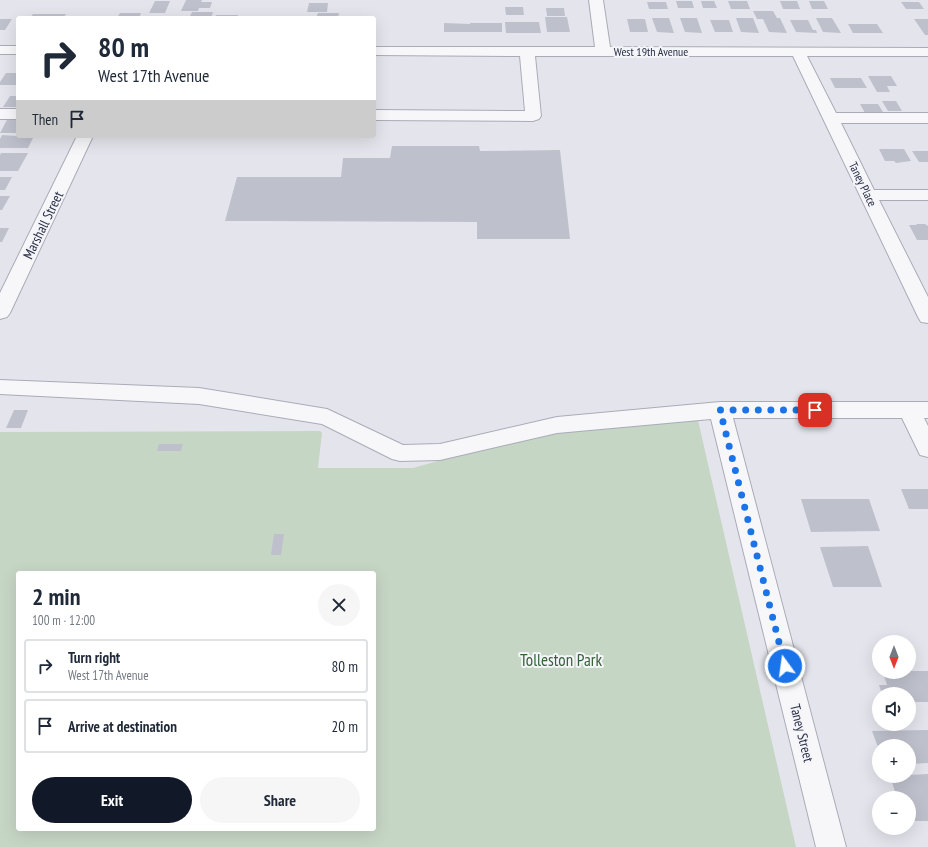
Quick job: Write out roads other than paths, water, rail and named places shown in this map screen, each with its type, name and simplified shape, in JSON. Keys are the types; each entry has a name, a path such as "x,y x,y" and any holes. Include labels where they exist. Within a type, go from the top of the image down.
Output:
{"street":[{"path":"596,0 603,51"},
{"path":"0,50 16,50"},
{"name":"West 19th Avenue","path":"376,51 928,52"},
{"path":"376,115 533,116 527,51"},
{"name":"Taney Place","path":"798,52 868,195 921,290 928,316"},
{"path":"0,114 16,114"},
{"path":"830,118 928,118"},
{"name":"Marshall Street","path":"0,313 84,138"},
{"path":"868,195 928,195"},
{"path":"0,387 199,396 327,417 400,453 440,452 557,425 720,410 918,410 928,449"},
{"name":"Taney Street","path":"720,410 831,847"}],"park label":[{"name":"Tolleston Park","path":"561,660"}]}
